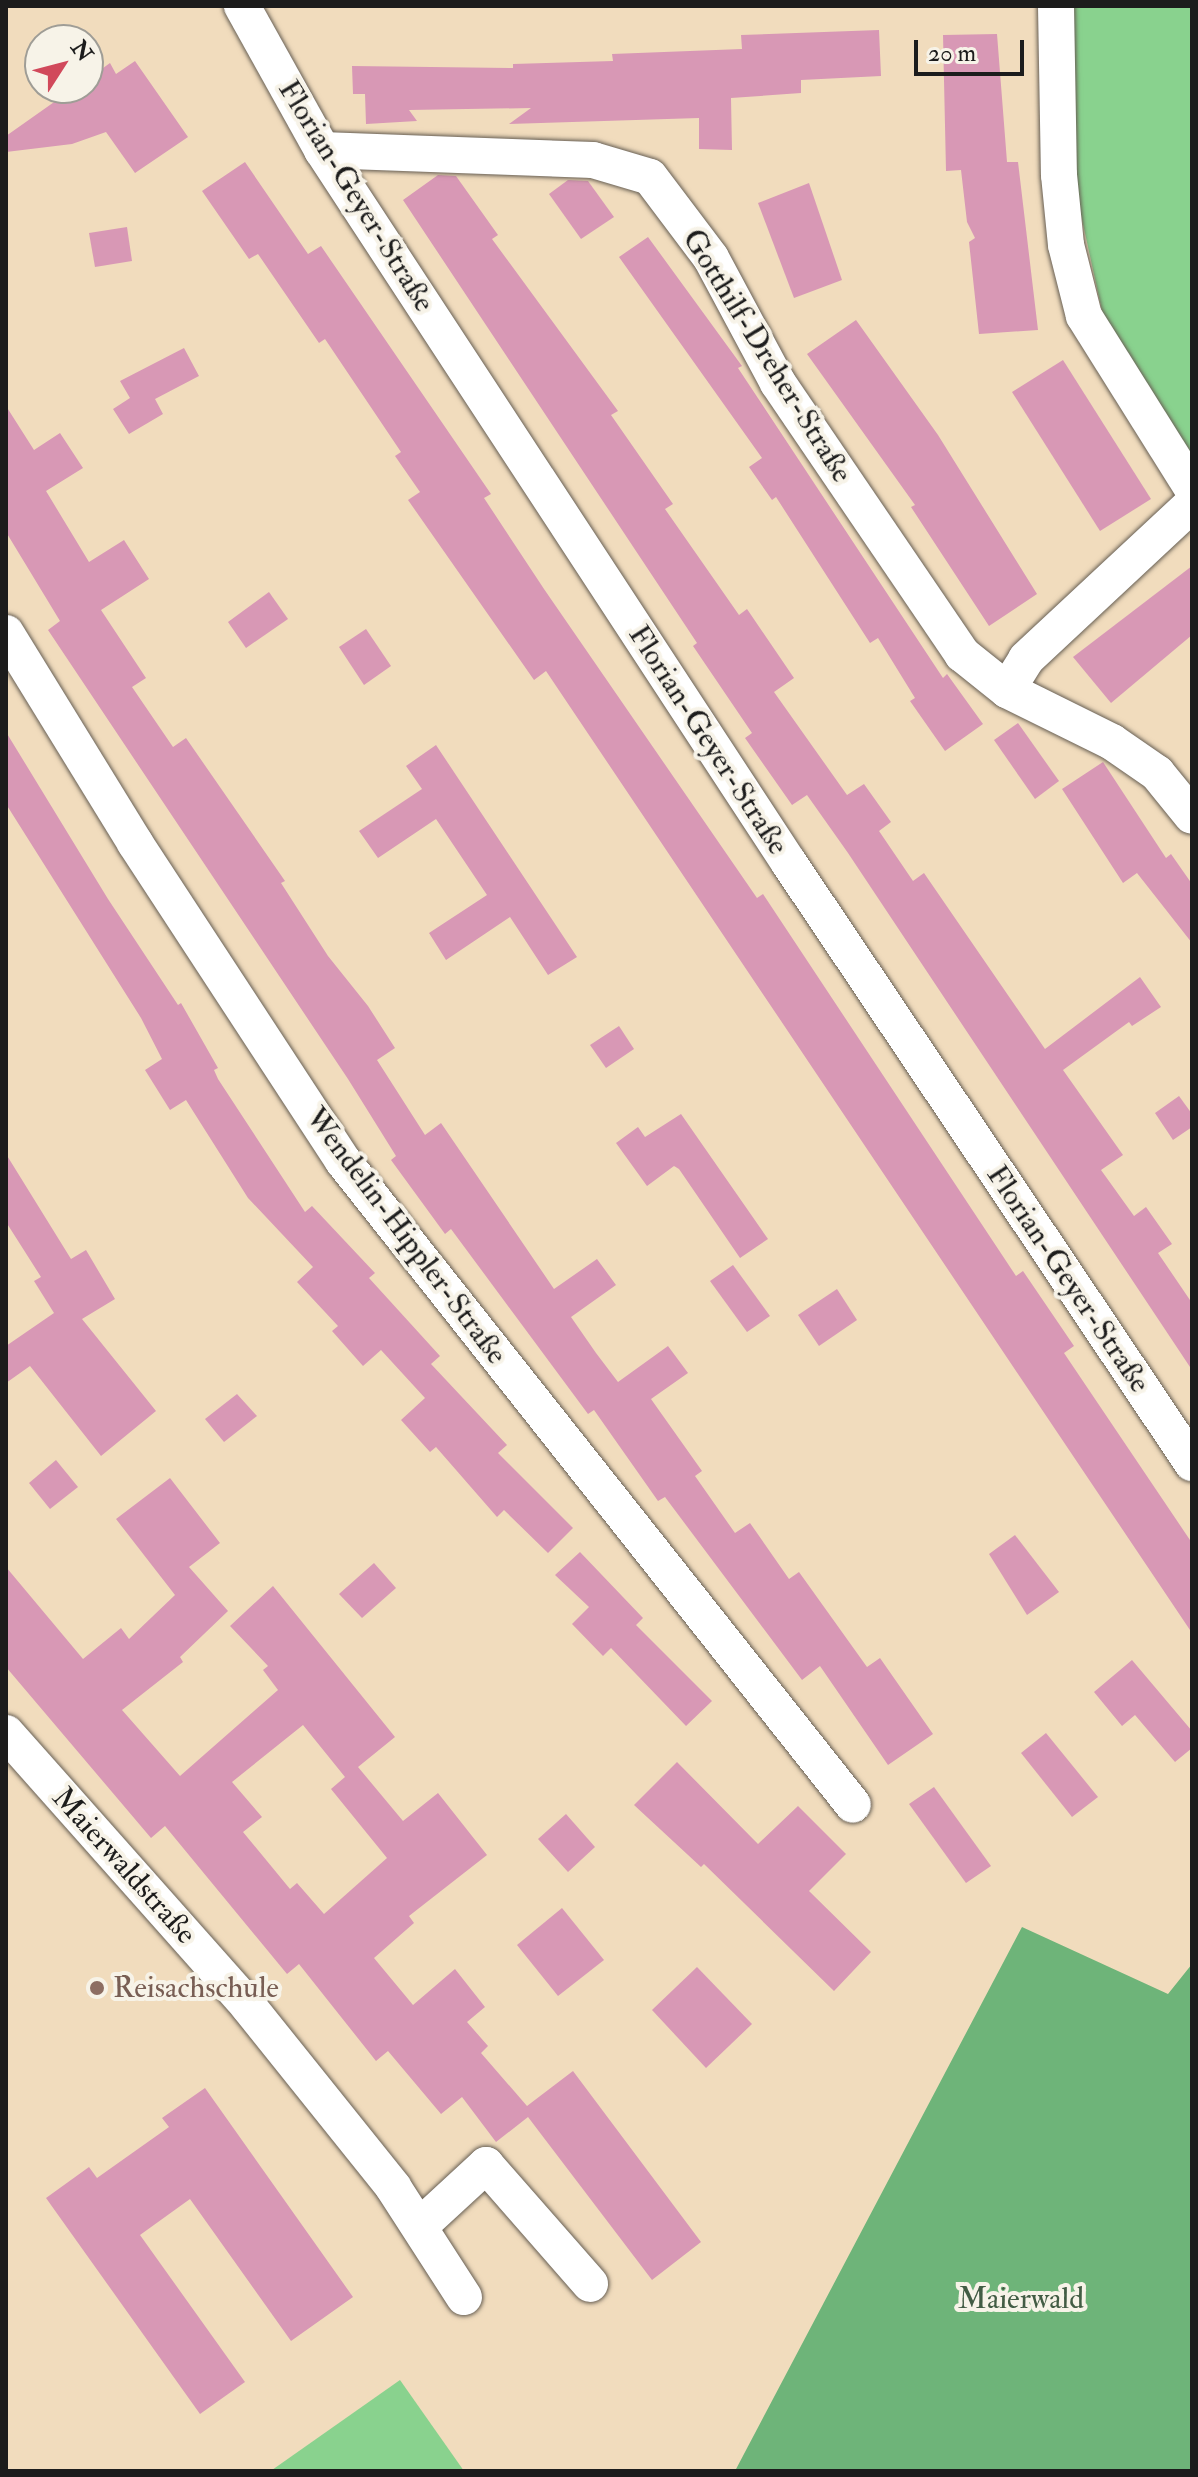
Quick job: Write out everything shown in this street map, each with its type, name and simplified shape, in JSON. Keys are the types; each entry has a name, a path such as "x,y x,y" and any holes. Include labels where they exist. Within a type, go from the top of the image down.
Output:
{"street":[{"name":"Florian-Geyer-Straße","path":"242,6 322,150 789,863 1192,1463"},
{"path":"1056,6 1059,175 1066,245 1084,316 1192,488"},
{"name":"Gotthilf-Dreher-Straße","path":"322,150 593,160 650,177 711,258 778,383 962,654 1007,690 1112,742 1157,773 1192,816"},
{"path":"1007,690 1026,659 1192,504"},
{"name":"Wendelin-Hippler-Straße","path":"6,633 135,843 343,1161 853,1805"},
{"name":"Maierwaldstraße","path":"6,1733 249,2007 420,2226 464,2297"},
{"path":"420,2226 486,2165 590,2284"}],"green space":[{"path":"1065,6 1192,6 1192,459 1104,320 1074,183"},
{"name":"Maierwald","path":"1022,1927 1168,1994 1192,1964 1192,2471 735,2471"},
{"path":"400,2380 464,2471 272,2471 272,2470"}],"building":[{"path":"879,30 881,76 801,80 801,93 731,98 732,150 699,149 699,118 509,124 531,108 409,110 417,121 366,124 365,94 353,94 352,66 513,68 513,64 613,61 612,54 742,49 741,35"},
{"path":"997,34 1007,162 1018,162 1038,330 979,334 969,242 975,238 967,222 961,170 946,171 943,35"},
{"path":"135,61 188,137 135,173 106,132 72,144 6,152 6,136 51,104 104,104 104,67 110,63 116,74"},
{"path":"245,162 308,254 321,246 491,494 484,498 544,589 757,898 763,894 1016,1276 1023,1271 1074,1346 1064,1353 1192,1543 1192,1633 546,671 534,680 408,500 420,492 395,456 401,452 325,339 319,343 258,254 249,259 202,191"},
{"path":"438,175 456,176 498,235 492,239 618,411 611,415 673,504 665,509 739,615 747,609 794,678 774,692 847,795 864,784 891,822 879,831 913,881 924,873 1045,1049 1140,977 1161,1007 1132,1026 1129,1022 1063,1070 1123,1155 1101,1170 1134,1216 1146,1207 1172,1244 1158,1253 1192,1303 1192,1370 807,795 792,805 745,738 752,733 693,646 697,643 403,200"},
{"path":"568,180 588,181 614,217 581,239 549,194"},
{"path":"809,183 842,280 794,298 758,203"},
{"path":"127,227 132,261 95,267 89,233"},
{"path":"648,237 742,366 738,368 943,678 947,674 983,724 945,751 910,701 915,698 878,638 870,643 776,497 772,500 749,467 762,458 619,257"},
{"path":"856,320 938,435 1037,594 989,626 911,507 915,505 807,354"},
{"path":"184,348 199,376 155,399 163,414 129,434 113,409 130,398 120,381"},
{"path":"1063,360 1151,499 1100,531 1012,392"},
{"path":"6,406 34,450 60,433 83,468 46,491 89,562 124,540 149,579 101,610 146,678 132,687 173,747 186,738 285,881 281,883 328,956 368,1006 395,1048 377,1060 425,1135 441,1123 554,1289 597,1259 616,1285 571,1317 596,1353 618,1382 668,1346 688,1373 651,1399 702,1471 695,1476 735,1533 750,1523 789,1579 799,1572 867,1667 880,1658 933,1734 888,1765 820,1666 802,1680 665,1497 658,1501 594,1410 588,1414 451,1229 445,1234 391,1160 396,1156 348,1079 48,630 60,621 6,532"},
{"path":"1192,566 1192,635 1111,703 1073,657"},
{"path":"269,592 288,619 246,648 228,622"},
{"path":"366,629 391,666 364,685 339,647"},
{"path":"1018,723 1059,781 1035,799 994,740"},
{"path":"6,732 108,899 178,1005 181,1003 218,1068 214,1070 218,1079 305,1212 312,1206 375,1273 369,1278 440,1356 431,1364 507,1445 498,1453 573,1528 548,1553 504,1510 497,1517 436,1447 430,1452 401,1420 425,1398 381,1350 363,1366 332,1331 338,1326 297,1282 313,1267 248,1198 186,1100 170,1110 145,1070 162,1059 141,1018 6,804"},
{"path":"436,745 577,957 548,975 510,917 446,960 429,933 487,895 436,819 378,858 359,831 422,789 406,766"},
{"path":"1103,762 1166,858 1171,854 1192,884 1192,943 1137,873 1123,883 1062,789"},
{"path":"619,1026 634,1049 606,1068 590,1045"},
{"path":"1179,1096 1192,1114 1192,1127 1173,1140 1155,1113"},
{"path":"681,1114 768,1239 740,1258 679,1169 674,1166 647,1186 616,1143 638,1127 645,1137"},
{"path":"6,1154 71,1259 86,1250 115,1299 82,1319 156,1411 101,1456 30,1366 6,1383 6,1346 54,1313 34,1281 41,1277 6,1222"},
{"path":"733,1265 770,1316 747,1332 710,1281"},
{"path":"837,1289 857,1320 819,1346 798,1315"},
{"path":"237,1394 257,1416 224,1442 205,1419"},
{"path":"56,1460 78,1487 50,1509 29,1483"},
{"path":"170,1478 220,1543 189,1567 228,1611 180,1657 183,1662 122,1710 180,1776 278,1690 263,1670 268,1666 230,1626 273,1586 395,1737 358,1767 403,1821 438,1793 487,1855 409,1916 414,1923 374,1958 413,2005 455,1969 485,2007 467,2022 488,2046 481,2053 527,2106 573,2071 701,2242 652,2280 528,2117 496,2142 462,2097 441,2114 388,2051 376,2061 299,1964 287,1974 165,1826 151,1838 6,1667 6,1567 83,1659 121,1628 129,1639 175,1595 116,1519","holes":["303,1725 345,1777 331,1789 387,1858 324,1914 297,1883 290,1889 243,1832 262,1817 232,1782"]},
{"path":"1015,1535 1059,1592 1027,1615 989,1554"},
{"path":"580,1552 643,1618 636,1625 712,1701 686,1726 611,1648 603,1656 572,1624 589,1607 555,1575"},
{"path":"374,1563 396,1588 362,1618 339,1594"},
{"path":"1132,1660 1192,1731 1192,1748 1175,1762 1135,1715 1122,1726 1094,1692"},
{"path":"1046,1733 1098,1797 1072,1817 1021,1753"},
{"path":"677,1762 758,1844 798,1806 846,1854 809,1891 871,1952 834,1991 704,1864 701,1867 634,1805"},
{"path":"934,1787 991,1866 966,1883 909,1804"},
{"path":"566,1814 595,1847 568,1872 538,1839"},
{"path":"562,1908 604,1960 558,1996 517,1945"},
{"path":"697,1967 752,2024 706,2068 652,2010"},
{"path":"205,2088 353,2297 291,2341 190,2199 140,2235 245,2382 200,2414 46,2198 89,2167 97,2178 169,2127 162,2118"}],"place":[{"name":"Reisachschule","path":"97,1988"}]}
